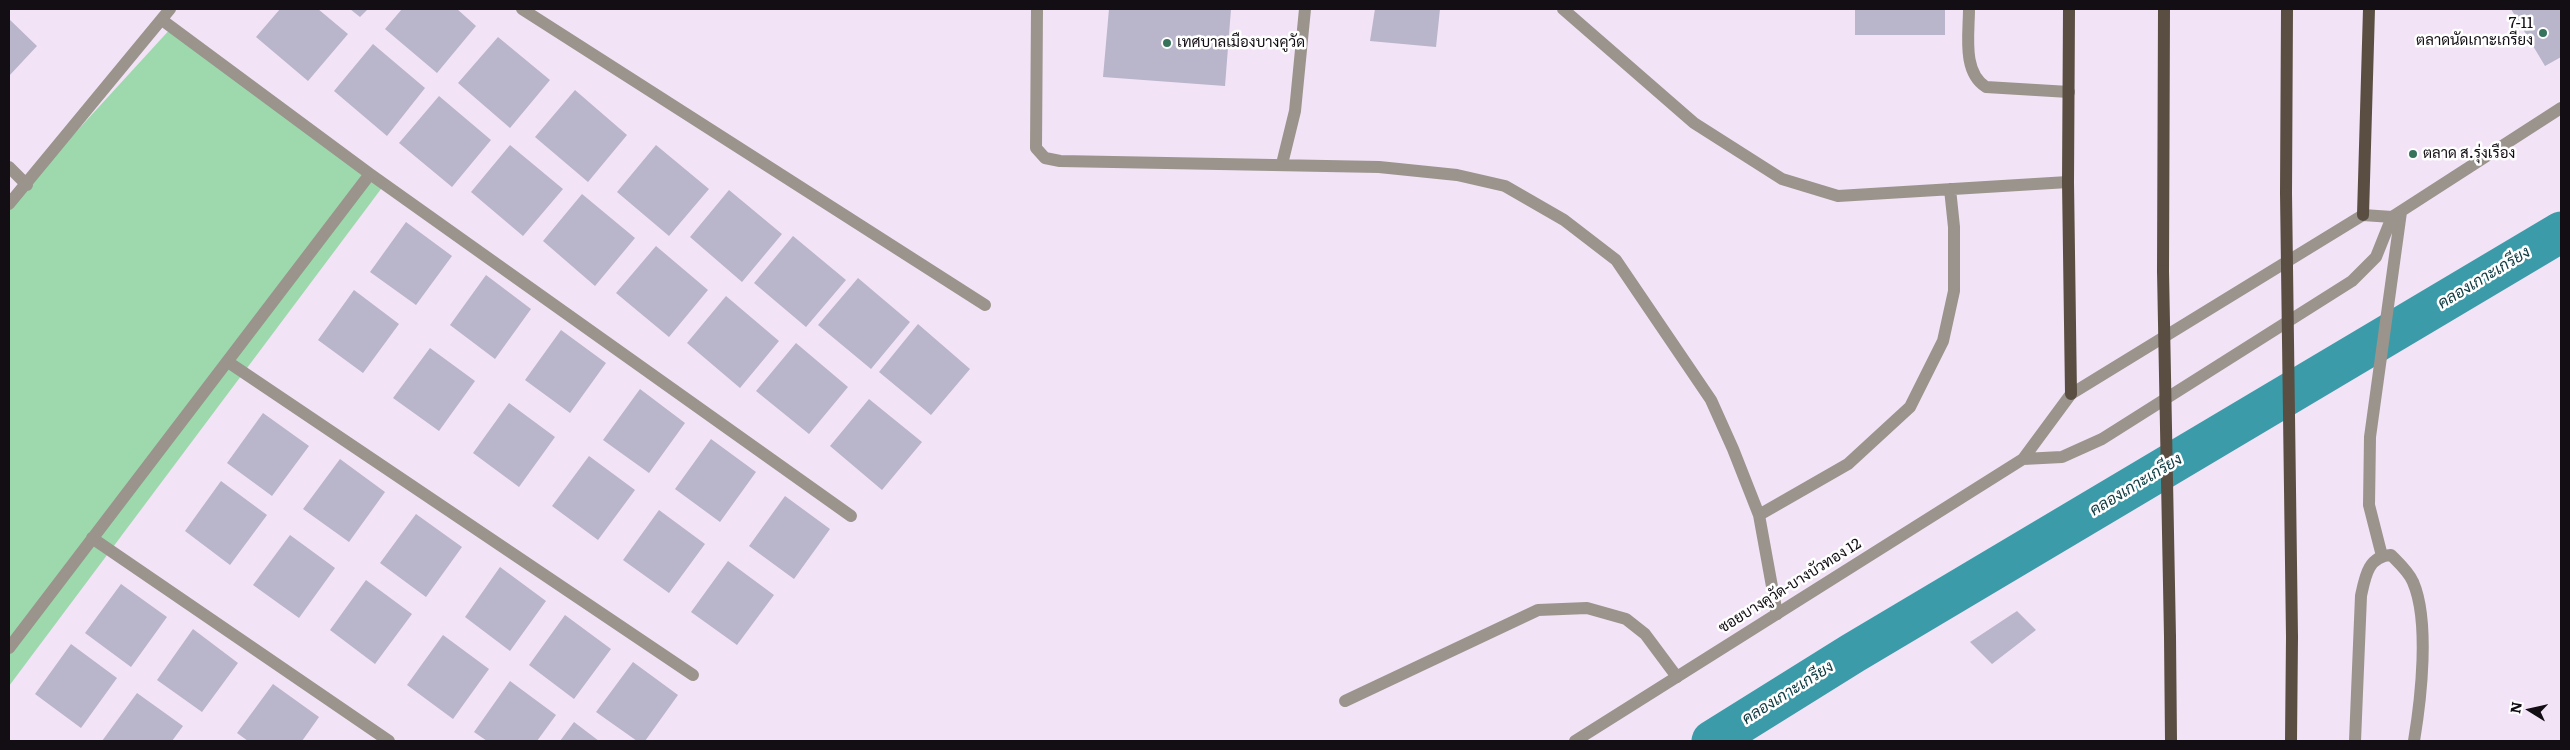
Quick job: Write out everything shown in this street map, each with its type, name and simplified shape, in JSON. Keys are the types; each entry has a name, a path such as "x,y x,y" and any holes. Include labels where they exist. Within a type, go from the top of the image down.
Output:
{"main road":[{"path":"2070,9 2068,182 2071,394"},
{"path":"2164,9 2163,271 2171,741"},
{"path":"2287,9 2286,193 2292,741"},
{"path":"2363,215 2369,9"}],"street":[{"path":"9,204 27,185 170,9"},
{"path":"522,9 985,305"},
{"path":"1037,9 1036,148 1045,158 1060,161 1379,167 1457,175 1505,186 1564,220 1616,260 1710,400 1733,449 1759,515 1777,614"},
{"path":"1282,164 1295,111 1305,9"},
{"path":"1563,9 1694,123 1782,179 1838,196 2068,182"},
{"path":"1969,9 1970,64 1973,76 1978,82 1986,87 2069,92"},
{"path":"162,20 370,174 851,516"},
{"path":"2023,459 2062,457 2102,439 2352,281 2376,257 2397,215 2561,108"},
{"path":"9,167 27,185"},
{"path":"9,648 370,174"},
{"path":"1759,515 1848,464 1910,407 1943,341 1954,291 1954,227 1950,189"},
{"path":"2023,459 2071,394 2363,215 2397,215"},
{"path":"2382,556 2369,506 2370,437 2388,303 2397,215"},
{"path":"228,362 693,675"},
{"name":"ซอยบางคูวัด-บางบัวทอง 12","path":"1575,741 2023,459"},
{"path":"92,538 388,741"},
{"path":"2355,741 2361,596 2365,574 2374,561 2382,556 2391,555 2413,581 2420,604 2421,671 2414,741"},
{"path":"1345,701 1538,610 1587,608 1626,619 1645,634 1677,677"}],"green space":[{"path":"173,26 387,181 9,686 9,205"}],"building":[{"path":"280,9 318,9 348,34 308,81 256,37"},
{"path":"350,9 368,9 360,17"},
{"path":"402,9 457,9 476,26 437,73 385,29"},
{"name":"เทศบาลเมืองบางคูวัด","path":"1109,9 1231,9 1225,86 1103,77"},
{"path":"1375,9 1440,9 1436,47 1370,41"},
{"path":"1855,9 1945,9 1945,35 1855,35"},
{"name":"7-11 ตลาดนัดเกาะเกรียง","path":"2511,9 2561,9 2561,57 2545,66"},
{"path":"9,19 37,46 9,76"},
{"path":"498,37 550,80 510,128 458,83"},
{"path":"373,44 425,88 387,136 334,91"},
{"path":"575,90 627,135 588,182 535,137"},
{"path":"439,96 491,140 452,187 399,143"},
{"path":"510,145 563,189 523,236 471,192"},
{"path":"656,145 709,189 669,236 617,192"},
{"path":"729,190 782,234 742,282 690,237"},
{"path":"582,194 635,238 595,286 543,241"},
{"path":"406,222 452,256 416,305 370,272"},
{"path":"793,236 846,280 806,327 754,283"},
{"path":"656,246 708,290 669,337 616,293"},
{"path":"486,275 531,309 495,359 450,325"},
{"path":"858,278 910,322 871,369 818,325"},
{"path":"354,290 399,324 363,373 318,340"},
{"path":"726,296 779,341 740,388 687,343"},
{"path":"918,324 970,369 931,415 879,372"},
{"path":"561,330 606,363 570,413 525,380"},
{"path":"796,343 848,387 809,434 756,391"},
{"path":"430,348 475,381 439,431 393,398"},
{"path":"640,389 685,423 649,473 603,440"},
{"path":"869,399 922,442 882,490 830,446"},
{"path":"509,403 555,437 519,487 473,453"},
{"path":"263,413 309,446 272,496 227,463"},
{"path":"711,439 756,472 720,522 675,489"},
{"path":"589,456 635,490 598,540 552,506"},
{"path":"340,459 385,492 349,542 303,509"},
{"path":"221,481 267,515 230,565 185,531"},
{"path":"785,496 830,529 794,579 749,546"},
{"path":"659,510 705,544 669,593 623,560"},
{"path":"416,514 462,547 426,597 380,563"},
{"path":"290,535 335,568 299,618 253,585"},
{"path":"728,561 774,595 737,645 691,612"},
{"path":"500,567 546,601 510,651 465,617"},
{"path":"366,580 412,614 375,664 330,630"},
{"path":"121,584 167,617 131,667 85,633"},
{"path":"2017,611 2036,630 1992,664 1970,642"},
{"path":"565,615 611,649 574,699 529,665"},
{"path":"193,629 238,663 202,712 157,680"},
{"path":"443,635 489,669 453,719 407,685"},
{"path":"71,644 117,678 81,728 35,694"},
{"path":"633,662 678,695 645,741 637,741 596,712"},
{"path":"510,681 556,715 537,741 487,741 474,732"},
{"path":"273,684 319,717 302,741 248,741 237,733"},
{"path":"137,693 183,726 172,741 102,741"},
{"path":"574,722 599,741 560,741"}],"waterway":[{"name":"คลองเกาะเกรียง","path":"1712,741 1853,653 2561,232"}],"place":[{"name":"7-11 ตลาดนัดเกาะเกรียง","path":"2543,33"},
{"name":"เทศบาลเมืองบางคูวัด","path":"1167,43"},
{"name":"ตลาด ส.รุ่งเรือง","path":"2413,154"}]}
